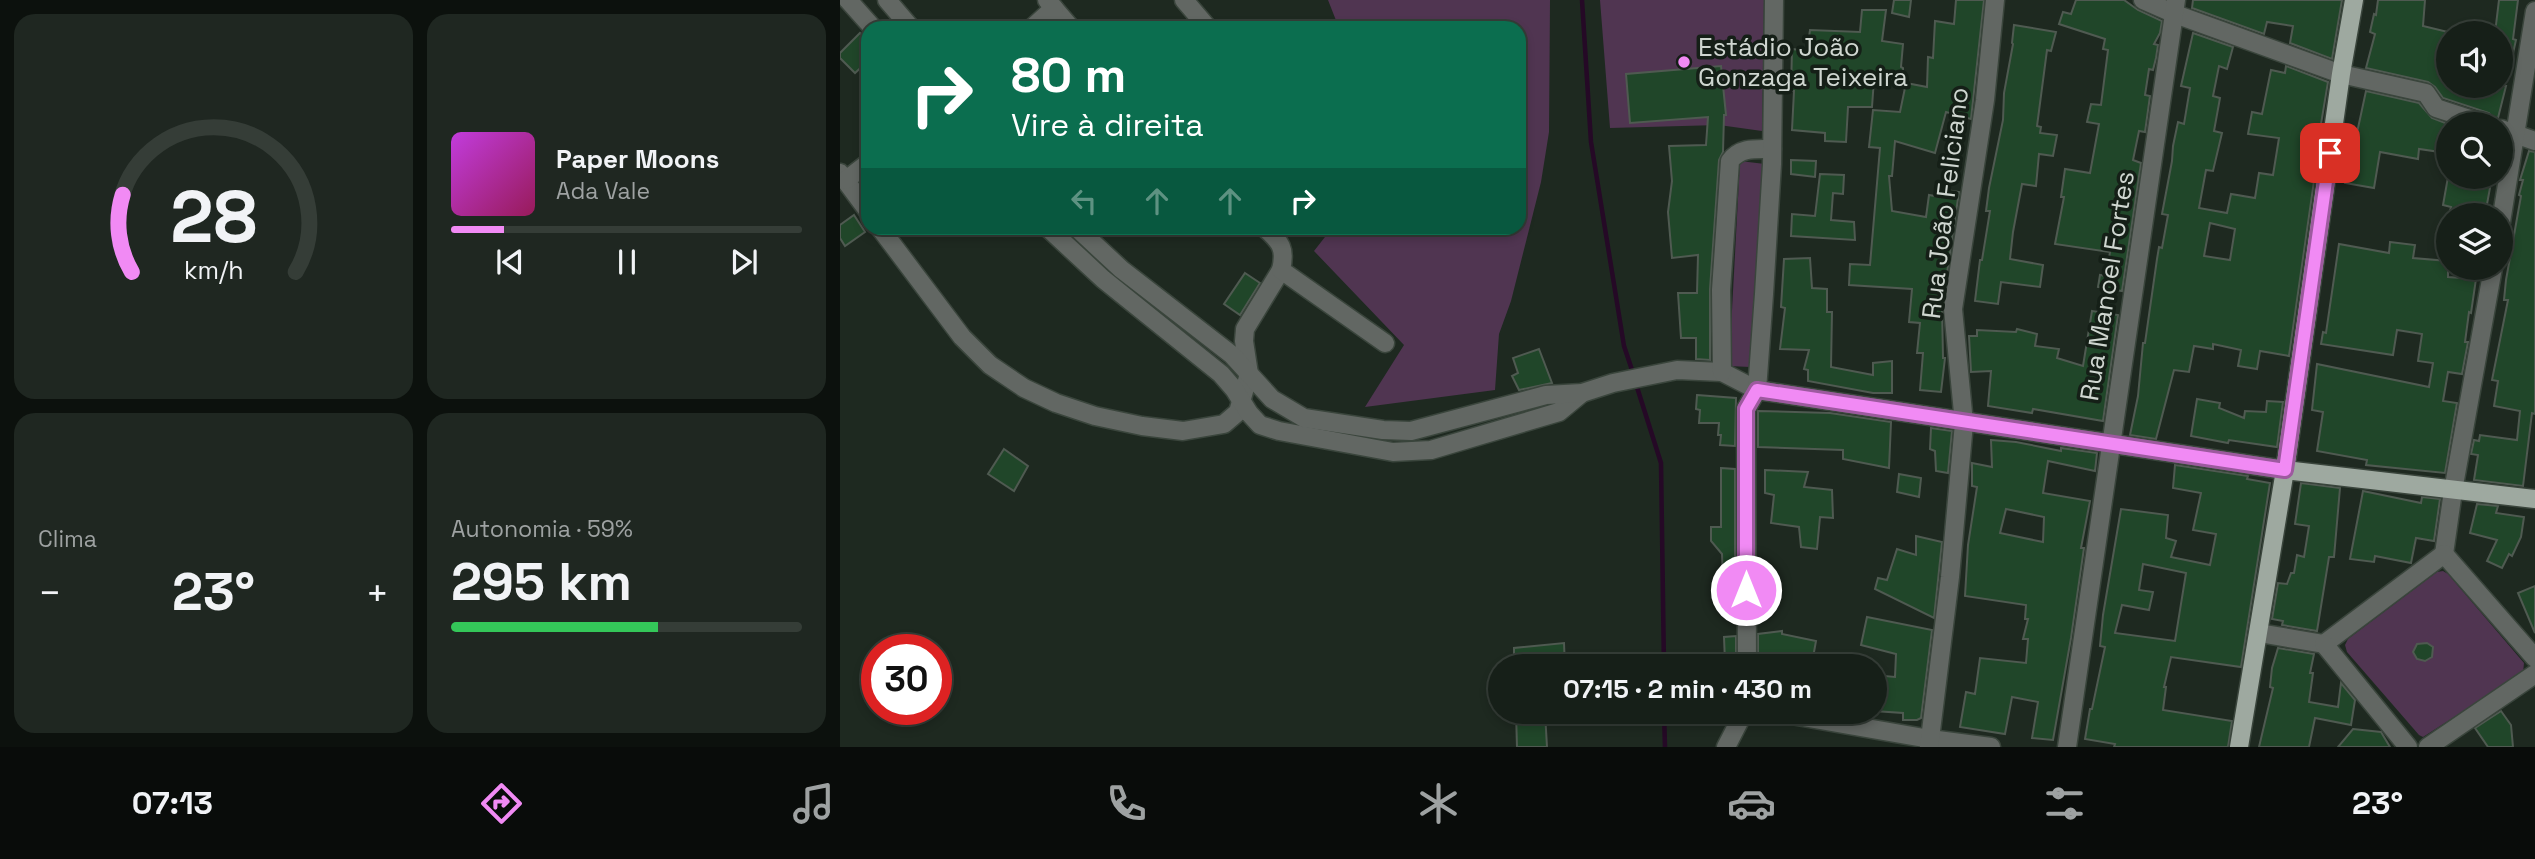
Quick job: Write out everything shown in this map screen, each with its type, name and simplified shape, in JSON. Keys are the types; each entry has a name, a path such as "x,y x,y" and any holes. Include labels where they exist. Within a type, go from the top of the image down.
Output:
{"main road":[{"path":"2239,747 2285,470 2341,74 2354,0"},
{"path":"2285,470 2535,499"}],"street":[{"path":"848,0 867,21"},
{"path":"887,0 905,21"},
{"path":"1184,0 1202,21"},
{"path":"1747,654 1746,409 1757,390 1772,149 1774,0"},
{"name":"Rua João Feliciano","path":"1929,743 1950,577 1964,423 1953,309 1985,100 1995,0"},
{"path":"2143,0 2176,7 2341,74 2426,93 2436,108 2448,112"},
{"path":"1038,21 1051,4 1065,21"},
{"name":"Rua Manoel Fortes","path":"2067,747 2176,7"},
{"path":"2513,113 2535,11"},
{"path":"2513,133 2535,141"},
{"path":"1722,372 1721,290 1730,161 1735,153 1745,150 1772,149"},
{"path":"861,167 843,177 861,201"},
{"path":"885,235 962,337 990,365 1024,388 1056,403 1095,416 1184,431 1224,424 1238,412 1249,374 1245,329 1281,271 1284,250 1281,242 1273,235"},
{"path":"1056,235 1103,279 1221,374 1260,425 1279,431 1393,452 1431,450 1559,412 1582,393"},
{"path":"1085,235 1121,269 1232,355 1272,399 1304,418 1383,430 1411,431 1546,395 1582,393 1613,383 1677,370 1722,372 1757,390 2285,470"},
{"path":"1281,271 1385,344"},
{"path":"2324,644 2444,554 2491,280"},
{"path":"2444,554 2535,658"},
{"path":"2259,633 2324,644 2408,747"},
{"path":"2428,747 2535,674"},
{"path":"1726,747 1738,724"},
{"path":"1835,724 1929,743 1991,747"}],"shaded area":[{"path":"1328,0 1550,0 1549,132 1541,182 1511,301 1499,334 1495,390 1365,407 1404,345 1314,251 1327,235 1526,235 1526,21 1336,21"},
{"name":"Estádio João Gonzaga Teixeira","path":"1600,0 1764,0 1762,131 1719,125 1610,128"},
{"path":"1740,161 1765,164 1750,367 1729,366"},
{"path":"2443,571 2524,663 2523,673 2423,737 2347,652 2345,645 2348,639 2437,572"}],"building":[{"path":"1894,0 1911,0 1909,17 1892,13"},
{"path":"1956,0 1984,0 1971,119 1946,112 1935,153 1895,141 1892,176 1889,176 1892,211 1926,217 1929,195 1940,197 1940,189 1959,192 1942,307 1945,358 1941,392 1920,390 1923,353 1917,353 1920,323 1909,322 1912,289 1849,285 1850,264 1870,265 1880,148 1869,147 1873,110 1900,112 1906,83 1927,87 1928,57 1933,58 1935,21 1954,24"},
{"path":"2076,0 2124,0 2162,21 2154,44 2158,45 2156,58 2153,70 2149,69 2145,95 2150,96 2145,132 2139,131 2133,160 2141,163 2122,291 2098,287 2100,275 2106,276 2110,252 2055,244 2064,197 2061,197 2065,169 2090,173 2099,124 2087,122 2091,104 2101,105 2108,50 2103,49 2105,39 2059,24 2063,12 2071,14"},
{"path":"2193,0 2342,0 2332,59 2290,43 2293,26 2267,22 2264,34 2192,8"},
{"path":"2378,0 2425,0 2423,26 2436,29 2436,88 2428,82 2366,68 2375,34 2370,32 2374,14 2376,15"},
{"path":"2499,0 2518,0 2513,39 2513,21 2496,21"},
{"path":"1862,10 1886,10 1882,41 1903,44 1903,81 1874,79 1872,107 1848,107 1846,142 1825,141 1825,133 1792,130 1792,49 1807,51 1810,30 1860,32"},
{"path":"2014,25 2056,32 2051,51 2047,50 2037,126 2041,127 2040,133 2057,135 2053,156 2039,154 2036,186 2022,184 2013,232 2010,259 2043,265 2040,287 2001,282 1998,304 1975,301 1990,211 1986,211 1989,188 2003,120 2004,93"},
{"path":"2193,33 2233,47 2227,69 2219,66 2213,96 2220,98 2214,131 2222,133 2213,171 2206,170 2199,208 2227,213 2231,194 2255,198 2259,173 2273,175 2279,138 2248,134 2252,112 2262,114 2271,70 2285,73 2286,66 2328,82 2289,356 2260,351 2257,369 2238,366 2241,350 2213,344 2213,349 2194,346 2189,372 2174,370 2156,439 2130,435 2159,247 2162,248 2168,215 2162,214 2173,146 2178,122 2184,124 2190,88 2181,86","holes":["2210,223 2235,229 2230,260 2204,256"]},
{"path":"861,34 861,67 855,73 840,58 840,53"},
{"path":"1721,66 1726,115 1723,152 1719,160 1710,289 1710,360 1696,359 1696,338 1681,338 1678,293 1697,293 1698,255 1672,258 1668,212 1672,181 1669,146 1706,145 1708,117 1630,123 1626,74"},
{"path":"2366,91 2419,103 2436,120 2436,151 2419,149 2418,159 2380,152 2374,188 2345,183 2349,156 2352,156"},
{"path":"2443,98 2503,98 2500,112 2486,112"},
{"path":"2529,151 2535,152 2535,414 2532,413 2523,486 2474,480 2478,455 2471,454 2474,440 2479,441 2480,435 2517,440 2520,411 2494,406 2498,381 2492,380 2508,300 2504,300 2506,280 2513,280 2513,241 2523,180 2520,180"},
{"path":"1791,160 1816,161 1815,177 1791,174"},
{"path":"1820,174 1844,175 1843,194 1833,193 1831,220 1854,222 1855,240 1791,236 1792,214 1815,216"},
{"path":"2446,189 2490,189 2487,203 2443,203"},
{"path":"854,215 861,226 861,235 845,246 840,238 840,225"},
{"path":"2390,242 2415,245 2413,258 2436,260 2436,280 2476,280 2471,313 2469,312 2465,342 2468,342 2462,374 2448,372 2443,401 2457,403 2445,473 2366,465 2367,460 2317,451 2323,412 2312,410 2317,364 2429,387 2433,363 2418,361 2422,334 2397,330 2393,355 2321,344 2323,332 2326,333 2339,244 2389,253"},
{"path":"1810,258 1812,288 1827,289 1827,312 1832,312 1831,367 1873,375 1873,363 1892,361 1892,393 1873,393 1808,381 1808,370 1804,369 1809,350 1780,349 1785,308 1781,307 1784,259"},
{"path":"1245,273 1260,283 1240,315 1224,304"},
{"path":"2092,311 2118,315 2103,421 2033,409 2032,413 1988,406 1991,371 1971,372 1969,336 1977,336 1977,330 2016,332 2017,329 2037,334 2035,346 2059,349 2057,358 2083,366"},
{"path":"1539,349 1552,383 1519,390 1512,376 1518,373 1513,358"},
{"path":"1697,395 1736,398 1735,446 1720,445 1719,423 1699,423"},
{"path":"2197,399 2220,403 2219,408 2244,418 2245,411 2266,412 2267,401 2283,402 2277,447 2229,440 2228,443 2191,436"},
{"path":"1758,411 1830,413 1891,422 1889,468 1843,459 1843,450 1758,447"},
{"path":"1931,428 1952,431 1948,473 1936,471 1935,451 1930,449"},
{"path":"1991,440 2061,451 2061,448 2097,453 2095,471 2048,461 2043,493 2090,501 2081,548 2084,548 2071,638 2053,740 2032,738 2038,702 2012,697 2005,734 1960,727 1966,692 1975,694 1980,658 2026,663 2028,639 2023,639 2028,619 2025,619 2026,605 1965,596 1968,545 1977,487 1972,486 1972,463 1992,467","holes":["2006,509 2044,517 2043,542 2000,533"]},
{"path":"1004,449 1028,466 1014,491 988,474"},
{"path":"2175,465 2248,476 2247,479 2270,483 2241,667 2171,657 2164,687 2163,710 2232,721 2228,747 2114,747 2115,744 2085,739 2105,647 2100,646 2103,615 2121,509 2168,515 2166,538 2176,541 2171,557 2210,565 2216,534 2193,530 2201,493 2173,488","holes":["2143,564 2186,573 2175,641 2115,633 2122,605 2149,610 2153,592 2139,590"]},
{"path":"1721,468 1735,469 1735,580 1723,580 1722,554 1711,541 1711,527 1721,527"},
{"path":"1765,470 1808,472 1804,487 1832,490 1833,518 1820,517 1817,549 1801,547 1799,527 1771,523 1774,495 1765,493"},
{"path":"1899,474 1921,478 1919,497 1897,492"},
{"path":"2301,483 2340,488 2334,557 2329,557 2317,631 2282,625 2283,621 2272,619 2278,583 2287,584 2291,573 2294,573 2297,555 2304,557 2309,526 2295,524"},
{"path":"2363,491 2421,503 2422,497 2440,499 2434,541 2416,538 2411,563 2375,556 2374,562 2350,559"},
{"path":"2477,504 2498,506 2496,513 2524,517 2521,537 2512,556 2509,554 2502,568 2487,561 2497,540 2470,533"},
{"path":"1916,536 1942,542 1934,618 1875,589 1878,578 1887,580 1897,549 1916,555"},
{"path":"2535,586 2535,633 2518,593"},
{"path":"1867,617 1932,630 1921,718 1903,720 1903,713 1887,712 1887,676 1895,677 1896,654 1861,645"},
{"path":"1782,631 1782,634 1816,641 1814,654 1758,654 1758,634"},
{"path":"1736,636 1736,654 1725,654 1724,637"},
{"path":"1564,643 1564,654 1514,654 1514,648"},
{"path":"2427,643 2433,647 2432,657 2425,661 2417,659 2413,652 2417,644"},
{"path":"2278,648 2314,654 2309,702 2338,707 2341,683 2355,700 2351,725 2315,718 2309,747 2259,747 2273,688 2270,687 2272,668"},
{"path":"2501,711 2511,725 2513,747 2488,747 2475,728"},
{"path":"1516,724 1546,724 1547,747 1517,747"},
{"path":"2353,729 2381,732 2390,747 2338,747"}],"waterway":[{"path":"1582,0 1591,142 1624,346 1634,376"},
{"path":"1636,384 1661,463 1664,654"},
{"path":"1664,724 1665,747"}],"place":[{"name":"Estádio João Gonzaga Teixeira","path":"1684,62"}],"route":[{"path":"1746,590 1746,409 1757,390 2285,470 2330,153"}]}
